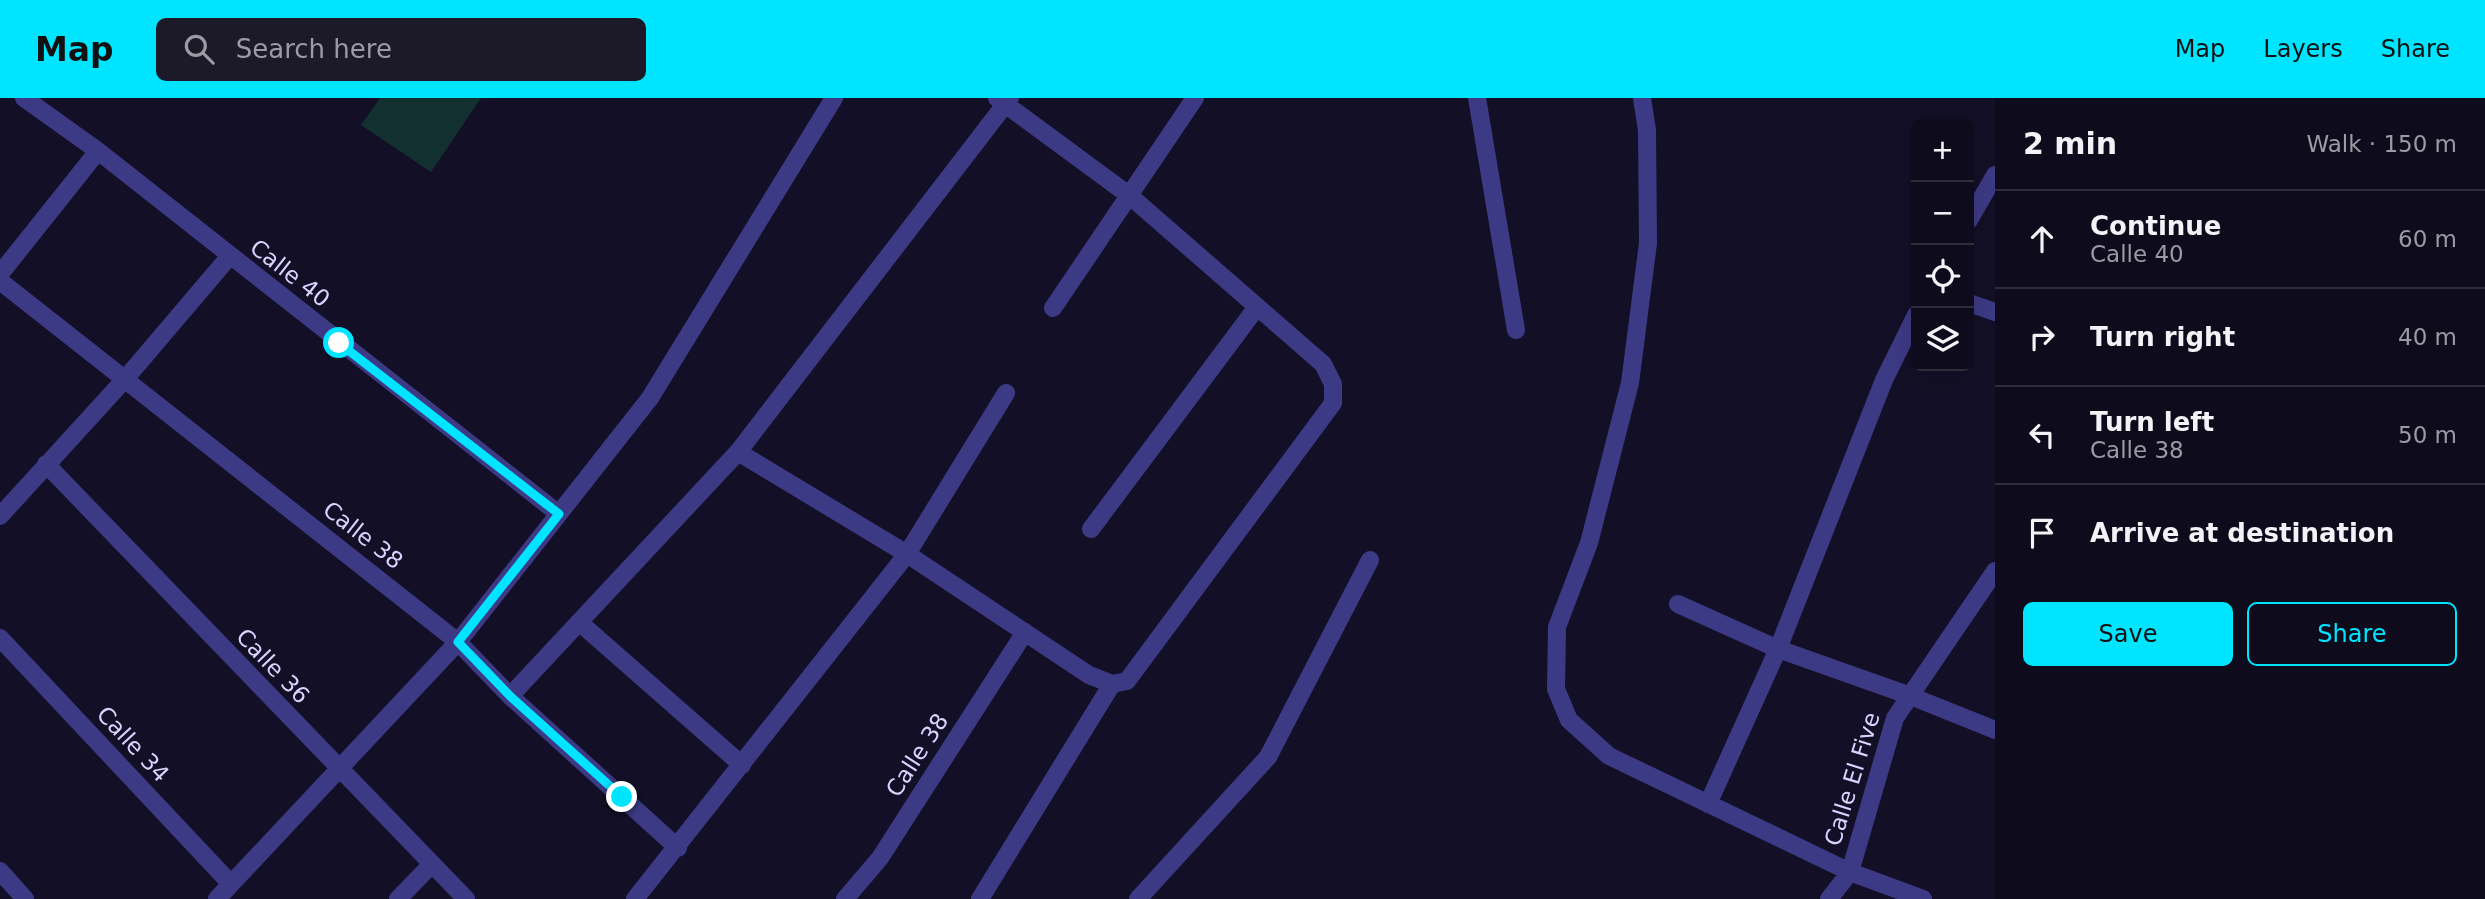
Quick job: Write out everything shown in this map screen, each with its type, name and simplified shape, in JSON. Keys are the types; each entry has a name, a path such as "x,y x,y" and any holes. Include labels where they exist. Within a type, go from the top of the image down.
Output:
{"street":[{"name":"Calle 40","path":"24,98 98,151 229,257 559,514"},
{"path":"217,899 458,642 650,398 834,98"},
{"path":"1053,308 1195,98"},
{"path":"1477,98 1516,330"},
{"path":"1642,98 1647,130 1648,243 1629,383 1589,543 1557,627 1556,689 1569,720 1609,756 1850,872 1923,899"},
{"path":"510,696 738,452 1004,100 1130,196 1323,364 1333,384 1333,403 1127,681 1112,684 1089,675 907,554 738,452"},
{"path":"0,274 98,151"},
{"path":"1974,211 1995,175"},
{"path":"0,516 126,378 229,257"},
{"name":"Calle 38","path":"0,281 458,642 510,696 678,848"},
{"path":"1974,305 1995,312"},
{"path":"1091,529 1257,307"},
{"path":"1708,804 1778,649 1884,380 1911,325"},
{"path":"635,899 678,848 907,554 1006,393"},
{"name":"Calle 36","path":"46,464 466,899"},
{"path":"1138,899 1268,757 1370,560"},
{"name":"Calle El Five","path":"1829,899 1850,872 1895,718 1908,695 1995,571"},
{"path":"1678,604 1778,649 1908,695 1995,730"},
{"path":"579,622 742,765"},
{"name":"Calle 38","path":"845,899 880,858 1025,632"},
{"name":"Calle 34","path":"0,638 231,884"},
{"path":"980,899 1112,684"},
{"path":"398,899 432,865"},
{"path":"0,871 25,899"}],"green space":[{"path":"380,98 481,98 431,172 361,125"}],"route":[{"path":"339,343 559,514 458,642 510,696 622,797"}]}
